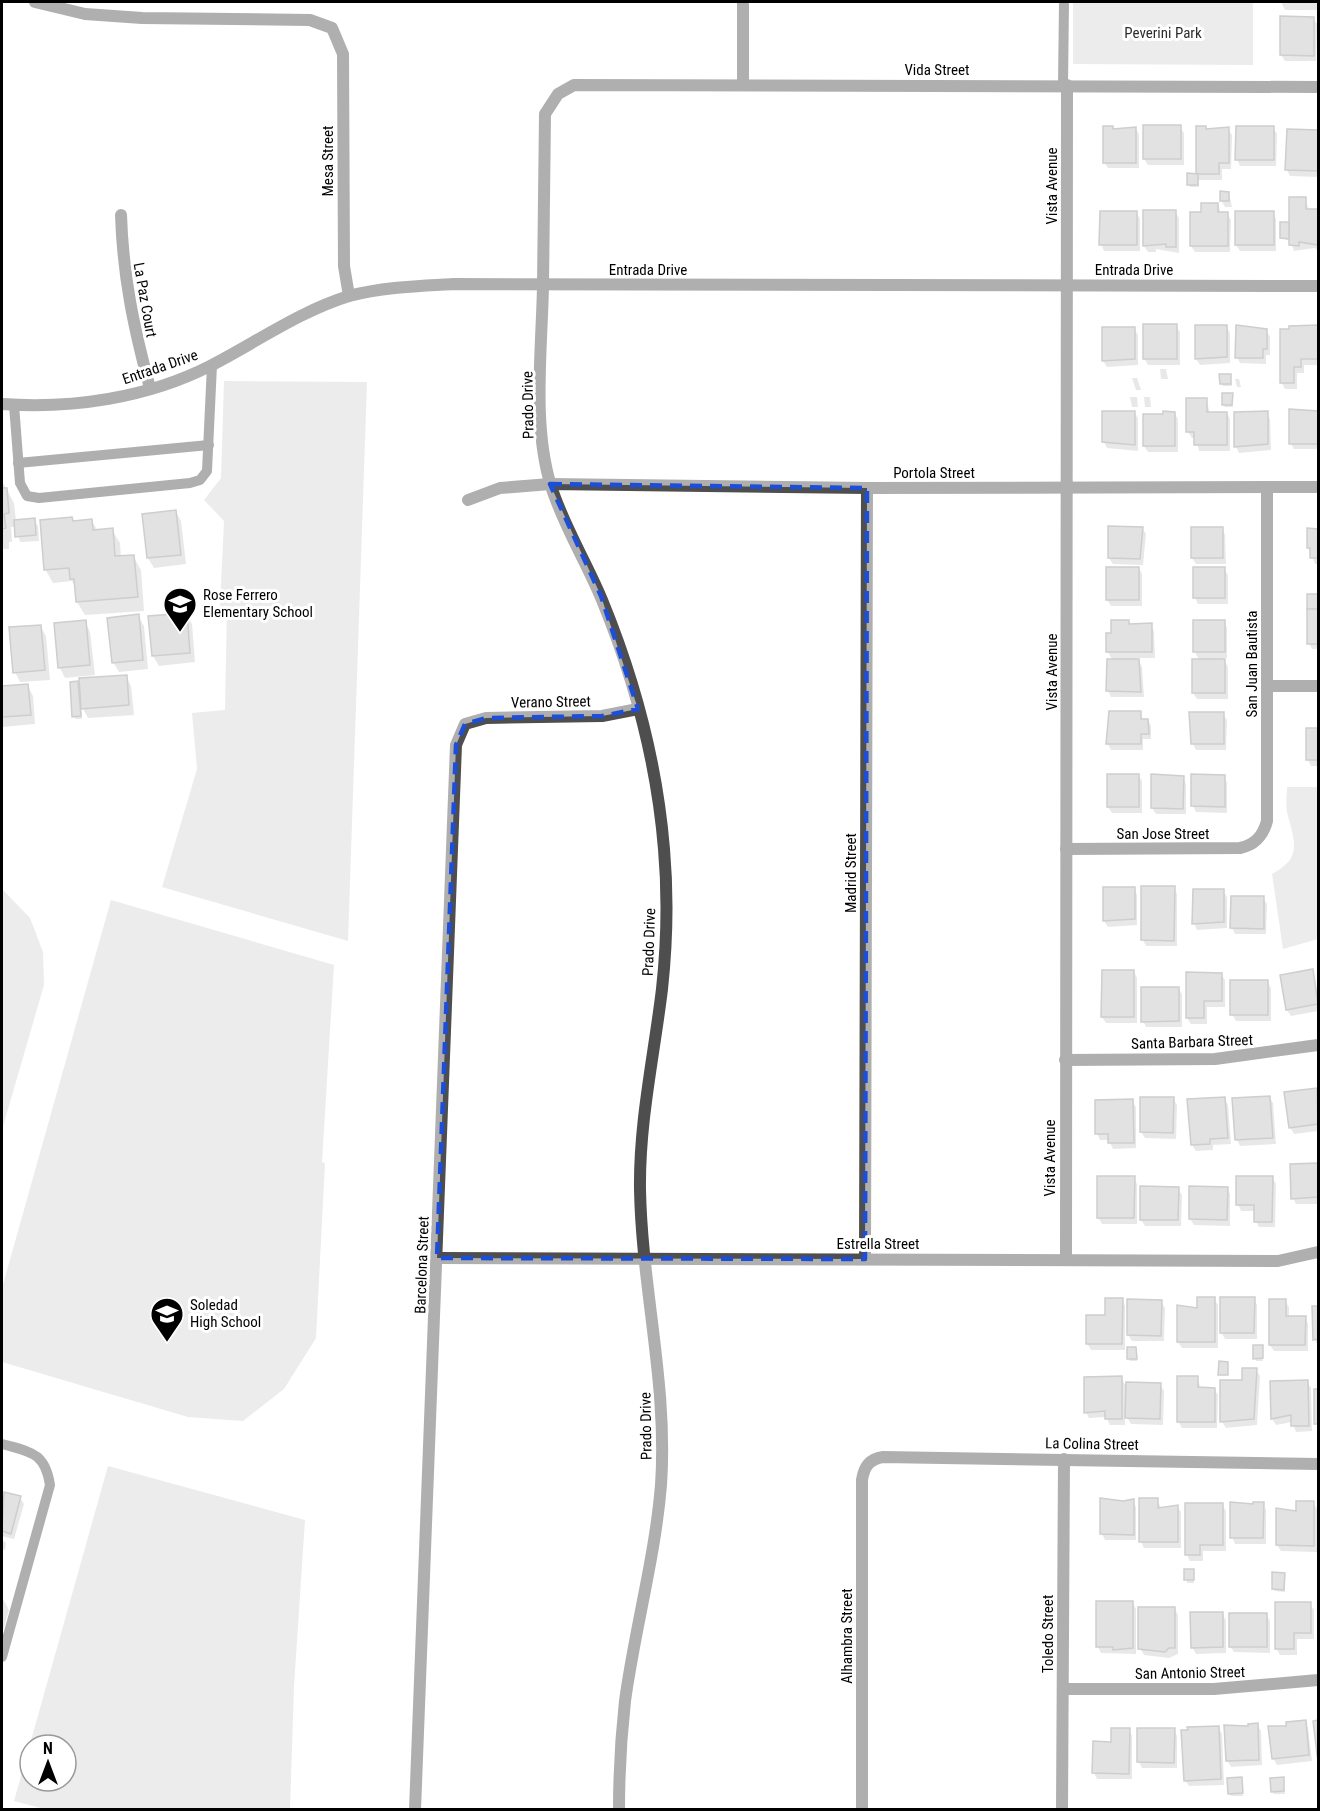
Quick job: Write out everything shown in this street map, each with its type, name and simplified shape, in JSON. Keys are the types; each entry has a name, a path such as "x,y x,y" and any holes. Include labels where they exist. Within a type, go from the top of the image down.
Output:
{"street":[{"name":"Mesa Street","path":"35,2 85,14 142,18 310,20 332,28 343,54 344,266 349,296"},
{"path":"743,2 743,84"},
{"name":"Vida Street","path":"558,94 574,85 1318,87"},
{"name":"Vista Avenue","path":"1065,85 1068,488 1066,1259"},
{"name":"Prado Drive","path":"558,94 545,114 541,435 550,484 570,537 605,606 624,658 655,777 664,849 666,915 662,986 642,1127 640,1191 645,1260 660,1388 661,1484 653,1552 626,1699 619,1767 619,1809"},
{"name":"La Paz Court","path":"121,215 123,266 130,315 150,388"},
{"name":"Entrada Drive","path":"8,405 67,405 115,398 150,388 212,365 310,312 349,296 394,289 453,284 1318,286"},
{"name":"Portola Street","path":"468,500 500,488 550,484 867,488 1318,487"},
{"name":"San Juan Bautista","path":"1258,839 1267,821 1267,487"},
{"name":"Madrid Street","path":"865,1259 867,488"},
{"path":"1267,686 1318,686"},
{"name":"Verano Street","path":"465,724 486,718 602,716 638,710"},
{"name":"Barcelona Street","path":"415,1809 456,745 465,724"},
{"name":"San Jose Street","path":"1066,849 1231,848 1248,846 1258,839"},
{"name":"Santa Barbara Street","path":"1065,1060 1215,1059 1318,1045"},
{"name":"Estrella Street","path":"437,1258 1278,1261 1318,1252"},
{"name":"La Colina Street","path":"867,1464 883,1457 1318,1464"},
{"name":"Toledo Street","path":"1062,1809 1064,1459"},
{"name":"Alhambra Street","path":"862,1809 862,1491 863,1474 867,1464"},
{"name":"San Antonio Street","path":"1063,1689 1214,1689 1318,1680"}],"lane":[{"path":"1064,2 1065,85"},
{"path":"8,405 22,490 31,497 195,482 203,478 207,471 212,365"},
{"path":"18,463 209,445"},
{"path":"2,1444 35,1454 47,1468 50,1485 2,1657"}],"highlighted area":[{"path":"550,484 867,488 865,1259 437,1258 456,745 465,724 486,718 602,716 638,709 601,596"}],"green space":[{"name":"Peverini Park","path":"1073,2 1253,2 1253,65 1073,64"},
{"path":"224,381 367,382 348,941 162,887 197,769 192,713 225,710 227,606 220,606 224,521 204,500 221,478"},
{"path":"1287,787 1318,787 1318,939 1283,949 1272,874 1288,862 1294,849 1287,809"},
{"path":"2,889 30,918 43,952 44,985 2,1130"},
{"path":"111,900 334,965 322,1162 325,1163 316,1338 284,1389 243,1421 188,1417 2,1362 2,1288"},
{"path":"108,1466 305,1520 294,1686 290,1809 48,1810 14,1801 18,1787 18,1793 78,1793 78,1733 33,1733"}],"building":[{"path":"1280,16 1314,17 1314,56 1280,55"},
{"path":"1143,125 1181,125 1181,159 1143,159"},
{"path":"1103,126 1113,126 1113,129 1136,127 1136,163 1103,163"},
{"path":"1196,126 1206,126 1206,129 1229,127 1229,163 1219,163 1219,174 1196,174"},
{"path":"1236,126 1274,126 1274,160 1235,160"},
{"path":"1287,129 1318,130 1318,171 1285,170"},
{"path":"1187,173 1198,174 1198,185 1187,185"},
{"path":"1220,191 1229,192 1229,201 1220,201"},
{"path":"1289,197 1306,197 1306,209 1318,209 1318,245 1299,242 1299,246 1289,245"},
{"path":"1201,203 1218,203 1218,212 1228,212 1228,246 1190,246 1190,212 1201,212"},
{"path":"1143,210 1176,210 1176,247 1166,247 1166,244 1143,246"},
{"path":"1100,211 1137,211 1137,245 1099,245"},
{"path":"1235,211 1274,211 1274,245 1235,245"},
{"path":"1280,222 1289,222 1289,239 1280,238"},
{"path":"1143,324 1177,324 1177,359 1143,359"},
{"path":"1195,325 1227,325 1227,357 1195,359"},
{"path":"1236,325 1267,329 1267,349 1263,349 1263,358 1235,358"},
{"path":"1318,325 1318,359 1301,359 1301,367 1294,367 1294,383 1280,383 1280,329 1289,329 1289,326"},
{"path":"1102,327 1135,327 1135,359 1102,361"},
{"path":"1219,374 1231,374 1231,384 1220,384"},
{"path":"1222,393 1233,393 1232,405 1222,405"},
{"path":"1186,398 1207,398 1207,412 1227,412 1227,445 1194,445 1194,432 1186,432"},
{"path":"1289,409 1318,411 1318,444 1289,444"},
{"path":"1102,411 1135,411 1135,445 1102,442"},
{"path":"1163,411 1175,412 1175,446 1143,446 1143,414 1163,414"},
{"path":"1268,411 1268,444 1234,447 1234,412"},
{"path":"2,488 7,488 9,513 4,514 6,528 2,529"},
{"path":"176,510 181,555 147,558 142,514"},
{"path":"72,517 73,521 92,519 93,530 113,528 115,556 134,555 138,597 76,602 74,579 70,579 69,568 44,570 40,520"},
{"path":"35,518 36,535 15,537 14,520"},
{"path":"1108,526 1143,527 1140,559 1108,558"},
{"path":"1191,527 1223,527 1223,558 1191,558"},
{"path":"1307,528 1318,529 1318,558 1310,558 1310,548 1307,548"},
{"path":"1106,567 1139,567 1139,600 1106,600"},
{"path":"1193,567 1225,567 1225,598 1193,598"},
{"path":"1307,594 1318,594 1318,609 1307,609"},
{"path":"1307,609 1318,609 1318,644 1307,644"},
{"path":"187,613 190,653 152,656 148,616"},
{"path":"139,614 143,660 112,663 107,618"},
{"path":"86,620 90,665 58,668 54,623"},
{"path":"1111,620 1129,620 1129,624 1152,623 1152,652 1106,652 1106,633 1111,633"},
{"path":"1193,620 1225,620 1225,652 1193,652"},
{"path":"41,625 45,670 13,673 9,627"},
{"path":"1107,659 1139,659 1141,692 1106,691"},
{"path":"1192,659 1225,659 1225,693 1192,693"},
{"path":"127,675 129,705 81,709 79,678"},
{"path":"78,681 81,716 72,717 70,682"},
{"path":"28,684 31,715 2,717 2,686"},
{"path":"1109,711 1141,711 1141,719 1148,719 1149,734 1141,734 1141,744 1106,744"},
{"path":"1189,712 1224,712 1224,744 1191,744"},
{"path":"1306,728 1318,728 1318,760 1306,760"},
{"path":"1107,774 1139,774 1139,807 1107,807"},
{"path":"1151,774 1184,776 1183,809 1151,808"},
{"path":"1191,774 1225,775 1225,807 1191,806"},
{"path":"1141,886 1175,886 1174,941 1141,940"},
{"path":"1103,887 1135,887 1135,919 1103,921"},
{"path":"1193,889 1224,889 1224,922 1192,924"},
{"path":"1231,896 1264,896 1264,929 1230,928"},
{"path":"1313,969 1318,1004 1286,1010 1280,975"},
{"path":"1102,970 1134,970 1134,1017 1101,1017"},
{"path":"1186,972 1222,973 1222,1001 1204,1001 1204,1018 1186,1018"},
{"path":"1230,980 1268,980 1268,1015 1230,1015"},
{"path":"1141,987 1179,987 1179,1021 1141,1022"},
{"path":"1317,1088 1318,1124 1289,1128 1284,1092"},
{"path":"1270,1096 1273,1138 1235,1140 1232,1098"},
{"path":"1140,1097 1174,1097 1173,1133 1140,1132"},
{"path":"1225,1097 1228,1138 1210,1139 1210,1144 1191,1145 1187,1099"},
{"path":"1133,1099 1134,1143 1108,1143 1108,1134 1095,1134 1095,1100"},
{"path":"1318,1163 1318,1197 1291,1199 1290,1164"},
{"path":"1097,1176 1135,1176 1134,1218 1097,1218"},
{"path":"1236,1176 1273,1176 1272,1222 1254,1222 1254,1205 1236,1205"},
{"path":"1140,1186 1179,1187 1178,1220 1140,1220"},
{"path":"1189,1186 1228,1187 1227,1220 1189,1219"},
{"path":"1197,1297 1215,1297 1215,1342 1177,1342 1177,1305 1197,1308"},
{"path":"1220,1297 1255,1297 1254,1333 1220,1333"},
{"path":"1105,1298 1123,1298 1122,1344 1086,1344 1086,1315 1105,1315"},
{"path":"1127,1299 1162,1300 1161,1336 1127,1335"},
{"path":"1269,1299 1286,1299 1286,1316 1306,1316 1305,1345 1269,1345"},
{"path":"1312,1306 1318,1306 1318,1339 1313,1340"},
{"path":"1253,1345 1263,1345 1263,1358 1253,1359"},
{"path":"1127,1347 1136,1347 1137,1359 1127,1359"},
{"path":"1219,1361 1228,1362 1228,1375 1218,1375"},
{"path":"1242,1368 1257,1368 1254,1419 1220,1422 1220,1380 1242,1380"},
{"path":"1122,1376 1122,1419 1105,1419 1105,1411 1084,1413 1084,1377"},
{"path":"1177,1376 1198,1376 1198,1387 1215,1388 1215,1422 1177,1422"},
{"path":"1308,1380 1309,1426 1291,1426 1291,1415 1271,1419 1270,1381"},
{"path":"1126,1382 1161,1383 1160,1419 1125,1418"},
{"path":"1314,1389 1318,1389 1318,1424 1314,1424"},
{"path":"4,1492 21,1496 11,1534 2,1531"},
{"path":"1100,1498 1123,1501 1134,1499 1134,1535 1100,1534"},
{"path":"1139,1498 1158,1498 1158,1508 1178,1505 1178,1542 1139,1542"},
{"path":"1296,1501 1314,1501 1314,1546 1276,1545 1276,1508 1296,1511"},
{"path":"1230,1502 1253,1504 1253,1502 1264,1502 1263,1538 1230,1538"},
{"path":"1185,1503 1223,1503 1223,1545 1200,1545 1200,1555 1185,1555"},
{"path":"1184,1569 1194,1569 1194,1580 1184,1580"},
{"path":"1272,1572 1285,1573 1284,1590 1272,1589"},
{"path":"1096,1601 1133,1601 1133,1648 1113,1650 1113,1647 1096,1647"},
{"path":"1275,1602 1311,1602 1311,1633 1294,1633 1294,1649 1275,1649"},
{"path":"1138,1607 1175,1607 1175,1648 1169,1648 1165,1652 1138,1649"},
{"path":"1190,1612 1223,1612 1223,1647 1191,1648"},
{"path":"1229,1613 1267,1613 1267,1647 1229,1647"},
{"path":"1306,1720 1309,1755 1272,1759 1268,1726 1286,1726 1286,1722"},
{"path":"1318,1720 1318,1762 1313,1721"},
{"path":"1258,1723 1259,1760 1226,1761 1224,1725 1248,1726 1248,1724"},
{"path":"1219,1726 1221,1779 1184,1781 1181,1730 1188,1730 1187,1727"},
{"path":"1111,1728 1130,1728 1129,1774 1092,1773 1093,1741 1111,1742"},
{"path":"1137,1728 1175,1728 1174,1763 1137,1762"},
{"path":"1242,1777 1243,1793 1228,1794 1227,1778"},
{"path":"1284,1777 1284,1791 1271,1792 1270,1778"}],"place":[{"name":"Rose Ferrero Elementary School","path":"180,633"},
{"name":"Soledad High School","path":"167,1343"}]}
